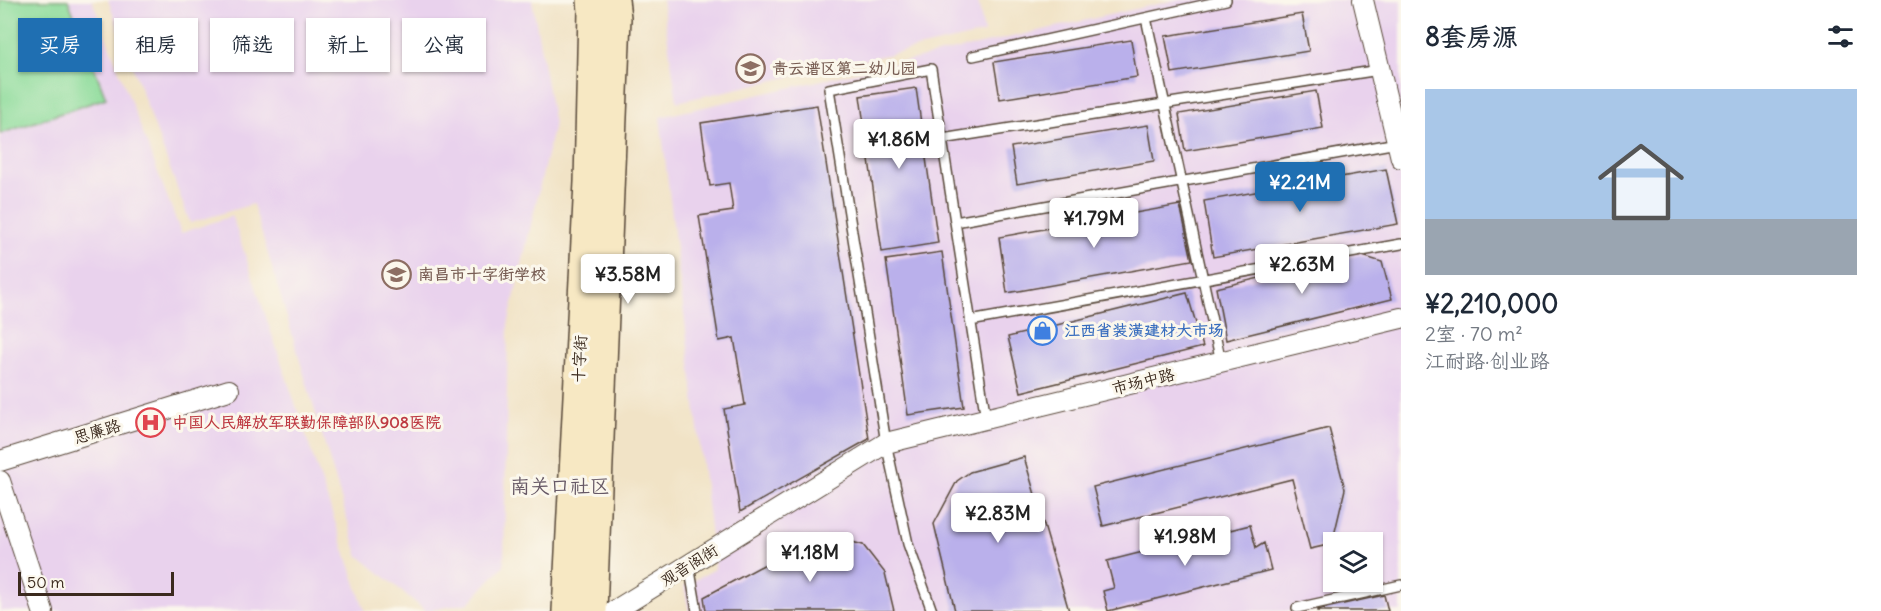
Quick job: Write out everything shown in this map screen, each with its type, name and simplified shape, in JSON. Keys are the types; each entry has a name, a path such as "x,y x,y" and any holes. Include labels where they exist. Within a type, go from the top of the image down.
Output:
{"main road":[{"name":"十字街","path":"566,611 588,182 591,0"},
{"name":"十字街","path":"593,611 617,18 615,0"}],"street":[{"path":"1363,0 1399,151"},
{"name":"市场中路","path":"886,443 1401,318"},
{"name":"思廉路","path":"0,461 229,390"},
{"name":"观音阁街","path":"614,611 886,443"},
{"path":"0,481 43,611"}],"lane":[{"path":"974,56 1226,0"},
{"path":"1146,18 1221,362"},
{"path":"932,611 908,544 886,443 829,89 931,69 986,419"},
{"path":"942,139 1380,70"},
{"path":"955,222 1181,182 1399,151"},
{"path":"970,321 1401,244"},
{"path":"689,565 697,611"},
{"path":"1298,608 1401,585"}],"shaded area":[{"name":"中国人民解放军联勤保障部队908医院","path":"0,0 92,0 99,18 18,18 18,72 102,72 102,26 114,58 114,72 120,72 181,233 232,216 365,611 0,611"},
{"name":"南昌市十字街学校","path":"108,0 532,0 554,124 508,325 504,565 469,603 426,611 358,555 253,204 190,223 134,72 198,72 198,18 115,18"},
{"name":"青云谱区第二幼儿园","path":"662,0 978,0 984,33 677,102"},
{"name":"江西省装潢建材大市场","path":"1175,0 1401,0 1401,611 689,611 684,586 715,569 660,117"}],"green space":[{"path":"0,0 68,0 75,18 18,18 18,72 96,72 106,98 0,134"}],"building":[{"path":"1302,14 1309,51 1172,73 1165,36"},
{"path":"1131,40 1137,77 1000,99 994,62"},
{"path":"916,88 938,243 882,252 860,96"},
{"path":"1316,91 1323,128 1185,151 1179,114"},
{"path":"817,105 869,439 740,512 724,409 745,405 734,338 719,341 699,216 733,211 729,183 710,186 701,123"},
{"path":"1148,125 1154,161 1017,184 1011,147"},
{"path":"1386,169 1398,224 1213,257 1204,201"},
{"path":"1180,205 1192,260 1007,293 999,237"},
{"path":"942,252 964,407 908,415 886,260"},
{"path":"1359,255 1382,262 1392,299 1226,340 1216,288"},
{"path":"1187,293 1203,347 1021,392 1008,337"},
{"path":"1329,428 1345,489 1335,532 1323,532 1323,546 1310,549 1292,479 1103,526 1093,487"},
{"path":"1024,457 1069,611 955,611 934,524 957,481 970,472"},
{"path":"1250,525 1256,548 1264,543 1271,570 1108,611 1103,591 1114,588 1107,561"},
{"path":"841,539 863,545 885,573 894,611 706,611 704,597 782,555 812,543"},
{"path":"1384,595 1388,611 1317,611 1317,610"}],"place":[{"name":"青云谱区第二幼儿园","path":"751,68"},
{"name":"南昌市十字街学校","path":"397,274"},
{"name":"江西省装潢建材大市场","path":"1043,330"},
{"name":"中国人民解放军联勤保障部队908医院","path":"151,422"}],"district":[{"name":"南关口社区","path":"560,486"}]}
